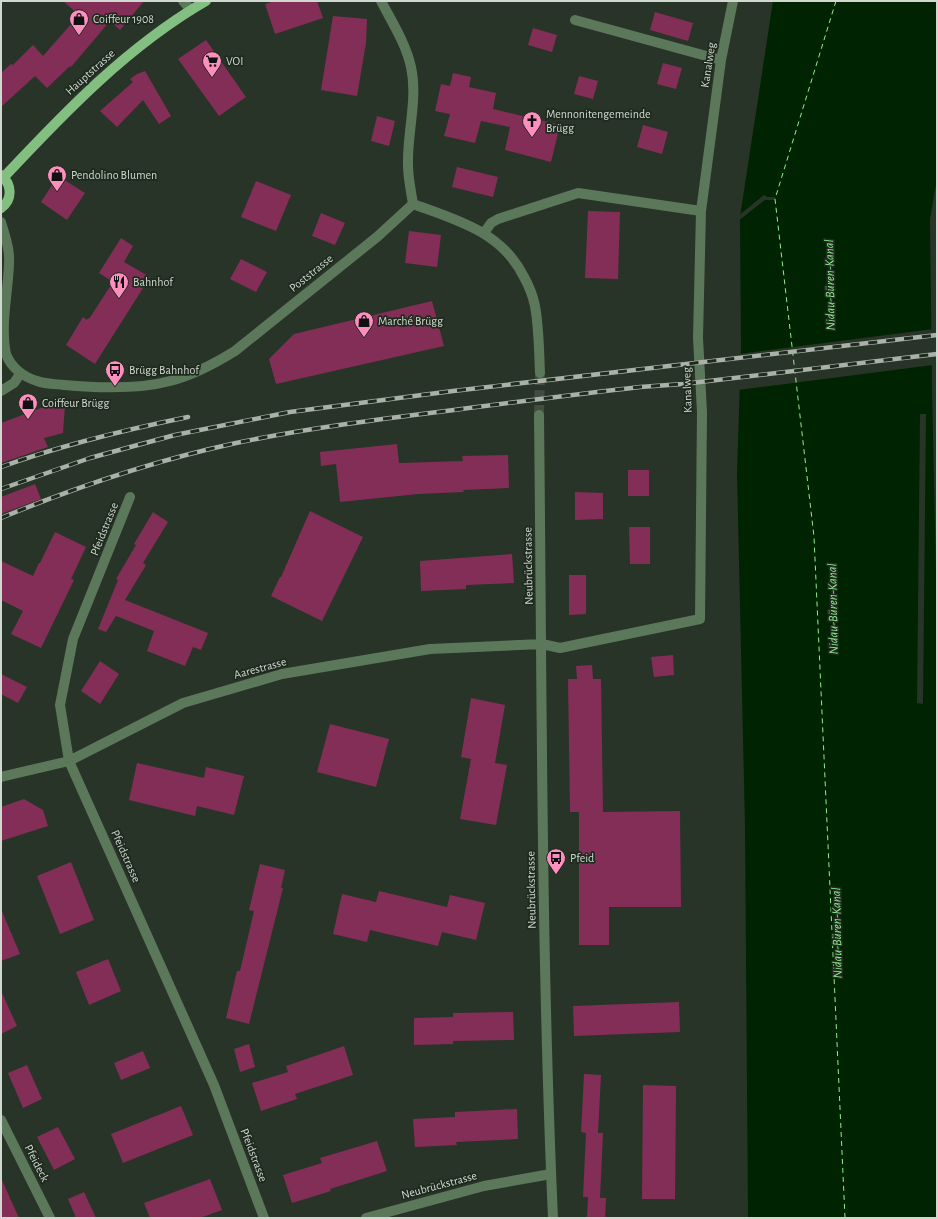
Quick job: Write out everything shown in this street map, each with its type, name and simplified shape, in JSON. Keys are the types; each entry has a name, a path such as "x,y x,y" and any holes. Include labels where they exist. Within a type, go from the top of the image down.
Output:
{"main road":[{"name":"Hauptstrasse","path":"3,176 86,92 147,41 206,1"},
{"path":"1,208 8,202 10,196 8,183 3,176"}],"street":[{"path":"183,1 191,10"},
{"path":"381,1 397,30 411,68 412,106 408,164 413,204 466,224 484,233 498,243 511,256 520,269 535,305 538,328 540,373"},
{"name":"Kanalweg","path":"542,644 560,648 700,619 702,412 698,338 700,309 701,211 721,60 733,1"},
{"path":"575,20 721,60"},
{"path":"484,233 491,223 498,219 578,193 701,211"},
{"name":"Poststrasse","path":"20,374 42,383 77,386 122,387 144,386 168,382 191,375 214,364 235,350 377,237 413,204"},
{"path":"1,222 9,255 2,331 6,355 20,374 14,383 1,391"},
{"name":"Neubrückstrasse","path":"366,1218 484,1186 551,1174 544,903 540,415"},
{"name":"Pfeidstrasse","path":"130,497 74,639 60,705 69,760 214,1085 264,1218"},
{"name":"Aarestrasse","path":"1,777 69,760 183,703 282,674 430,649 542,644"},
{"name":"Pfeideck","path":"1,1120 50,1218"},
{"path":"551,1174 553,1218"}],"water":[{"name":"Nidau-Büren-Kanal","path":"773,1 937,1 937,179 930,219 937,618 937,1218 748,1218 745,826 737,473 741,349 740,217"}],"pier":[{"path":"764,195 767,197 775,197 775,200 765,200 738,221 738,216"},
{"path":"933,329 933,365 738,390 739,354"},
{"path":"920,414 926,414 923,704 917,703"}],"building":[{"path":"63,1 144,1 120,30 110,21 71,67 70,66 47,88 35,76 1,107 1,73 11,64 13,65 33,45 43,56 79,15"},
{"path":"275,1 317,1 323,18 275,34 265,4"},
{"path":"655,12 693,23 688,41 650,30"},
{"path":"333,16 367,19 366,43 357,96 321,90"},
{"path":"533,28 557,35 552,52 528,45"},
{"name":"VOI","path":"206,40 246,97 219,116 178,59"},
{"path":"663,63 682,68 676,89 657,84"},
{"path":"145,71 171,116 159,124 143,100 117,127 100,111 133,82 130,79"},
{"path":"453,73 471,77 469,87 496,93 493,109 560,125 551,162 505,150 510,127 481,121 475,143 444,136 450,114 435,111 441,84 450,86"},
{"path":"579,76 598,81 593,99 574,94"},
{"path":"377,116 395,121 389,146 371,141"},
{"path":"643,125 668,132 662,154 637,147"},
{"path":"457,167 498,177 493,197 452,187"},
{"path":"58,176 85,193 67,220 41,202"},
{"path":"256,181 291,195 276,231 241,217"},
{"path":"588,211 620,212 618,279 585,278"},
{"path":"321,213 345,223 335,245 312,236"},
{"path":"409,231 441,235 437,267 405,263"},
{"name":"Bahnhof","path":"121,238 133,246 124,262 150,277 95,364 66,345 83,317 87,320 88,318 89,319 113,282 99,273"},
{"path":"241,259 267,272 256,292 230,279"},
{"path":"432,301 444,346 276,384 269,359 294,334"},
{"path":"52,404 65,405 63,433 44,438 48,447 1,463 1,423"},
{"path":"397,444 399,463 463,461 462,456 508,455 509,488 463,490 464,492 418,494 340,502 336,464 321,466 320,452"},
{"path":"628,470 649,470 649,496 628,496"},
{"path":"35,484 41,499 1,514 1,497"},
{"path":"575,492 603,493 603,519 575,520"},
{"path":"310,511 363,537 322,621 271,596"},
{"path":"153,512 168,522 143,563 146,565 125,600 208,633 201,650 193,647 185,666 147,651 154,631 116,616 106,632 98,629 118,580 116,579"},
{"path":"629,527 650,527 650,564 630,564"},
{"path":"55,532 86,547 71,579 74,580 41,648 11,634 23,611 1,600 1,561 33,576"},
{"path":"512,554 514,583 466,585 466,589 421,591 420,561"},
{"path":"569,575 586,575 586,614 569,615"},
{"path":"673,655 674,675 654,677 651,657"},
{"path":"100,661 119,674 100,704 81,691"},
{"path":"592,665 593,679 601,679 603,812 680,811 681,907 609,907 609,945 579,945 579,812 570,812 568,679 577,679 576,666"},
{"path":"1,674 27,687 18,703 1,694"},
{"path":"471,698 505,705 495,763 507,765 496,825 460,819 471,759 461,757"},
{"path":"330,724 389,739 376,787 317,772"},
{"path":"137,763 204,778 206,767 244,776 234,815 197,806 195,816 129,800"},
{"path":"24,799 43,810 48,826 1,841 1,807"},
{"path":"71,862 94,920 60,934 37,876"},
{"path":"260,864 285,870 281,888 283,888 249,1024 226,1018 237,971 240,971 254,911 249,910"},
{"path":"379,891 447,907 450,895 485,903 476,940 442,932 438,946 370,930 367,942 333,934 342,894 376,902"},
{"path":"1,909 20,954 1,961"},
{"path":"108,959 121,991 89,1005 76,972"},
{"path":"1,991 17,1026 1,1034"},
{"path":"679,1002 680,1032 574,1036 573,1006"},
{"path":"513,1012 514,1040 453,1041 453,1044 414,1045 414,1018 453,1017 453,1013"},
{"path":"249,1044 255,1067 240,1072 234,1049"},
{"path":"344,1046 353,1075 295,1094 297,1099 261,1111 252,1083 288,1072 286,1066"},
{"path":"143,1051 150,1068 121,1080 114,1063"},
{"path":"27,1065 42,1099 23,1108 8,1073"},
{"path":"584,1074 601,1075 598,1133 603,1133 600,1198 606,1198 605,1218 587,1218 588,1197 583,1197 586,1133 581,1132"},
{"path":"643,1085 676,1086 675,1199 642,1199"},
{"path":"181,1106 193,1135 123,1163 111,1134"},
{"path":"517,1109 518,1139 456,1142 457,1145 415,1147 413,1119 455,1117 455,1112"},
{"path":"58,1127 75,1159 54,1170 37,1137"},
{"path":"377,1141 387,1171 292,1203 283,1175 322,1163 320,1158"},
{"path":"1,1178 19,1218 1,1218"},
{"path":"210,1179 222,1210 200,1218 150,1218 144,1203"},
{"path":"84,1192 96,1218 76,1218 68,1199"}],"ferry route":[{"path":"836,1 775,199 814,537 845,1218"}],"tunnel":[{"path":"539,415 540,373"}],"railway":[{"path":"1,489 90,458 175,435 290,412 453,391 937,335"},
{"path":"1,518 87,485 147,466 236,443 317,428 570,395 683,384 937,354"},
{"path":"1,467 93,439 188,417"}],"place":[{"name":"Coiffeur 1908","path":"79,36"},
{"name":"VOI","path":"212,78"},
{"name":"Mennonitengemeinde Brügg","path":"532,138"},
{"name":"Pendolino Blumen","path":"57,192"},
{"name":"Bahnhof","path":"119,299"},
{"name":"Marché Brügg","path":"364,338"},
{"name":"Brügg Bahnhof","path":"115,387"},
{"name":"Coiffeur Brügg","path":"28,420"},
{"name":"Pfeid","path":"556,875"}]}
